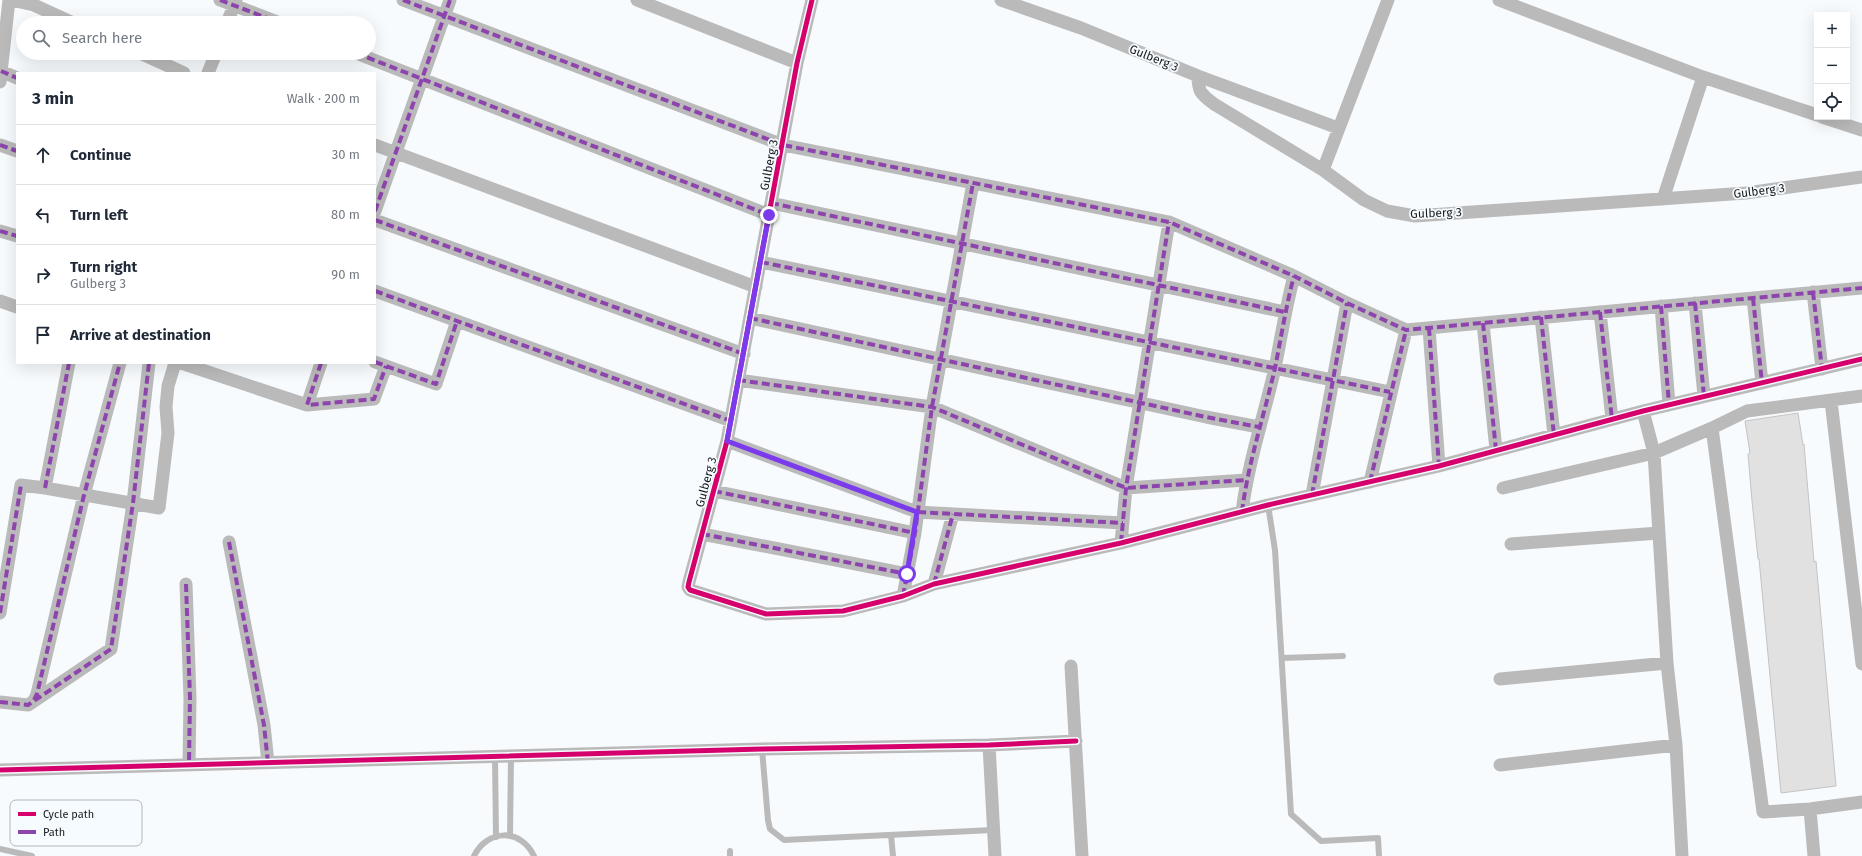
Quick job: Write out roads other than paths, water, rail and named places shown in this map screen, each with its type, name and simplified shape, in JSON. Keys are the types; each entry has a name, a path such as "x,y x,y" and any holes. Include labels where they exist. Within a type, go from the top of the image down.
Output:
{"street":[{"path":"16,78 1,77 10,0 35,3 60,16"},
{"path":"220,0 235,3 264,16"},
{"path":"403,0 782,145 1169,222 1294,276 1347,303 1406,330 1862,288"},
{"path":"376,208 450,0"},
{"path":"637,0 798,63"},
{"name":"Gulberg 3","path":"812,0 782,145 727,441 688,587 690,590 766,614 843,610 903,596"},
{"name":"Gulberg 3","path":"1001,0 1081,28 1198,76 1198,89 1204,97 1323,170 1364,200 1386,211 1416,216 1664,199 1746,193 1862,177"},
{"path":"1323,170 1388,0"},
{"path":"1505,1 1703,77 1814,114"},
{"path":"230,16 235,3"},
{"path":"155,60 182,72"},
{"path":"208,72 213,60"},
{"path":"374,60 770,209 962,243 1285,312"},
{"path":"1198,76 1338,128"},
{"path":"1664,199 1703,77"},
{"path":"1831,120 1862,130"},
{"path":"0,144 16,151"},
{"path":"376,145 756,287"},
{"path":"903,596 915,533 932,407 973,183"},
{"path":"376,220 744,354"},
{"path":"1120,543 1126,488 1148,342 1160,285 1169,222"},
{"path":"0,231 16,236"},
{"path":"761,262 1390,392"},
{"path":"1242,512 1246,480 1275,368 1285,312 1294,276"},
{"path":"376,291 731,421"},
{"path":"1813,292 1822,369"},
{"path":"1753,298 1762,383"},
{"path":"0,301 16,307"},
{"path":"1312,495 1347,303"},
{"path":"1695,303 1704,396"},
{"path":"1661,306 1669,404"},
{"path":"1600,312 1612,419"},
{"path":"750,318 1259,427"},
{"path":"1541,318 1554,435"},
{"path":"184,364 306,405 374,399 380,364 436,384 456,321"},
{"path":"1483,323 1496,450"},
{"path":"1428,328 1439,466"},
{"path":"1370,482 1390,392 1406,330"},
{"path":"903,596 934,584 1120,543 1268,505 1439,466 1669,404 1862,359"},
{"path":"45,488 69,364"},
{"path":"34,701 37,694 84,495 120,364"},
{"path":"0,702 28,705 111,649 133,503 149,364"},
{"path":"0,613 21,485 159,508 168,433 166,407 168,386 175,364"},
{"path":"306,405 321,364"},
{"path":"738,380 932,407 1126,488 1246,480"},
{"path":"1503,488 1654,453 1712,428 1746,410 1832,401 1862,396"},
{"path":"1832,401 1862,664"},
{"path":"1643,411 1654,453 1667,663 1676,745 1682,856"},
{"path":"1712,428 1763,812 1810,809 1862,802"},
{"path":"727,441 917,512 1123,523"},
{"path":"714,491 915,533"},
{"path":"934,584 953,514"},
{"path":"1511,544 1659,533"},
{"path":"702,534 907,574"},
{"path":"229,542 264,725 268,763"},
{"path":"186,584 190,698 189,765"},
{"path":"1500,679 1667,663"},
{"path":"1071,666 1082,856"},
{"path":"0,770 762,749 989,745 1076,741"},
{"path":"989,745 995,856"},
{"path":"1500,765 1676,745"},
{"path":"1810,809 1814,856"}],"lane":[{"path":"1268,505 1275,550 1291,814 1321,841 1378,838 1379,856"},
{"path":"1282,658 1343,656"},
{"path":"762,749 769,825 770,829 784,840 993,830"},
{"path":"510,836 511,756"},
{"path":"495,757 496,837"},
{"path":"892,835 893,856"},
{"path":"474,856 478,849 486,841 496,837 510,836 522,840 531,849 534,856"},
{"path":"0,849 32,856"}]}
